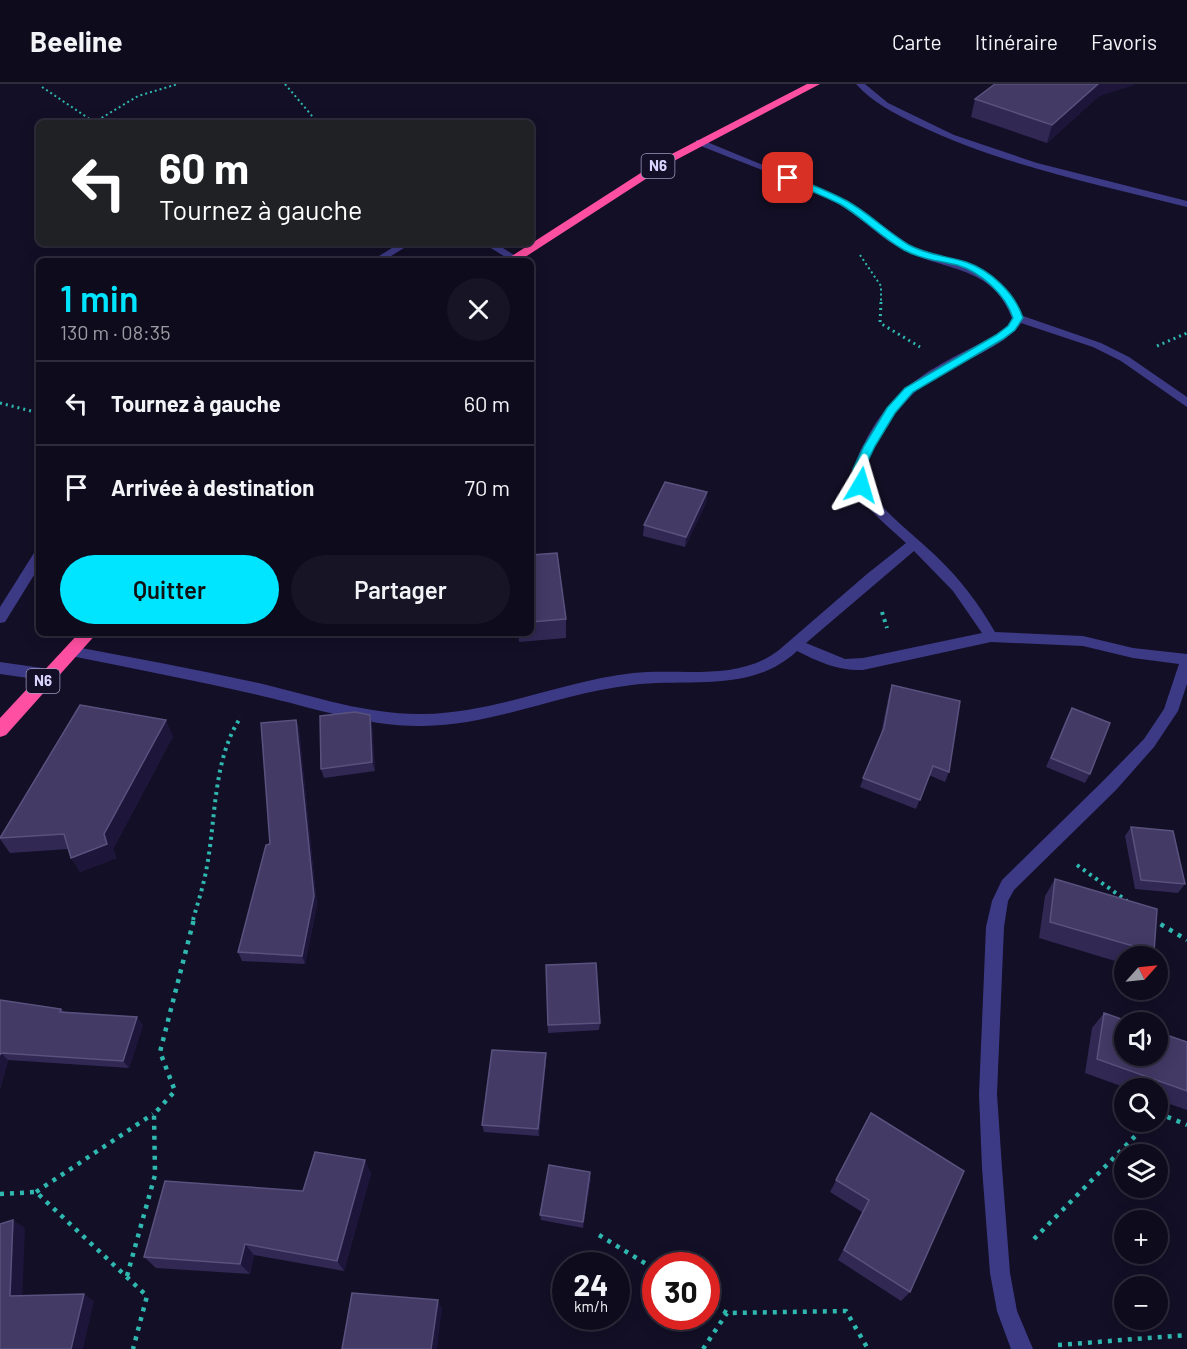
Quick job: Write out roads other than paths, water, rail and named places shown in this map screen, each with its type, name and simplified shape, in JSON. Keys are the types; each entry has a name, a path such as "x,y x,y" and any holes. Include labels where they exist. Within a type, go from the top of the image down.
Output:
{"highway":[{"name":"N6","path":"534,245 699,142 815,84"},
{"name":"N6","path":"514,258 532,246"},
{"name":"N6","path":"0,730 86,636"}],"street":[{"path":"860,84 885,105 951,137 1034,165 1187,204"},
{"path":"699,142 843,203 906,247 923,255 963,264 988,277 1015,308 1018,318 1012,328 909,390 891,411 869,446 859,469 861,485 885,515 959,590 981,618 991,638"},
{"path":"381,258 402,246"},
{"path":"492,246 510,258"},
{"path":"1018,318 1097,345 1125,359 1187,403"},
{"path":"71,651 261,689 391,719 451,719 631,679 674,675 735,675 755,670 771,663 795,644 914,544"},
{"path":"0,618 36,561"},
{"path":"795,644 823,658 845,665 896,658 955,643 991,638 1083,641 1187,661 1171,711 1149,743 1008,885 1000,901 995,927 988,1094 1000,1273 1007,1311 1021,1348"},
{"path":"0,668 49,675"}]}
